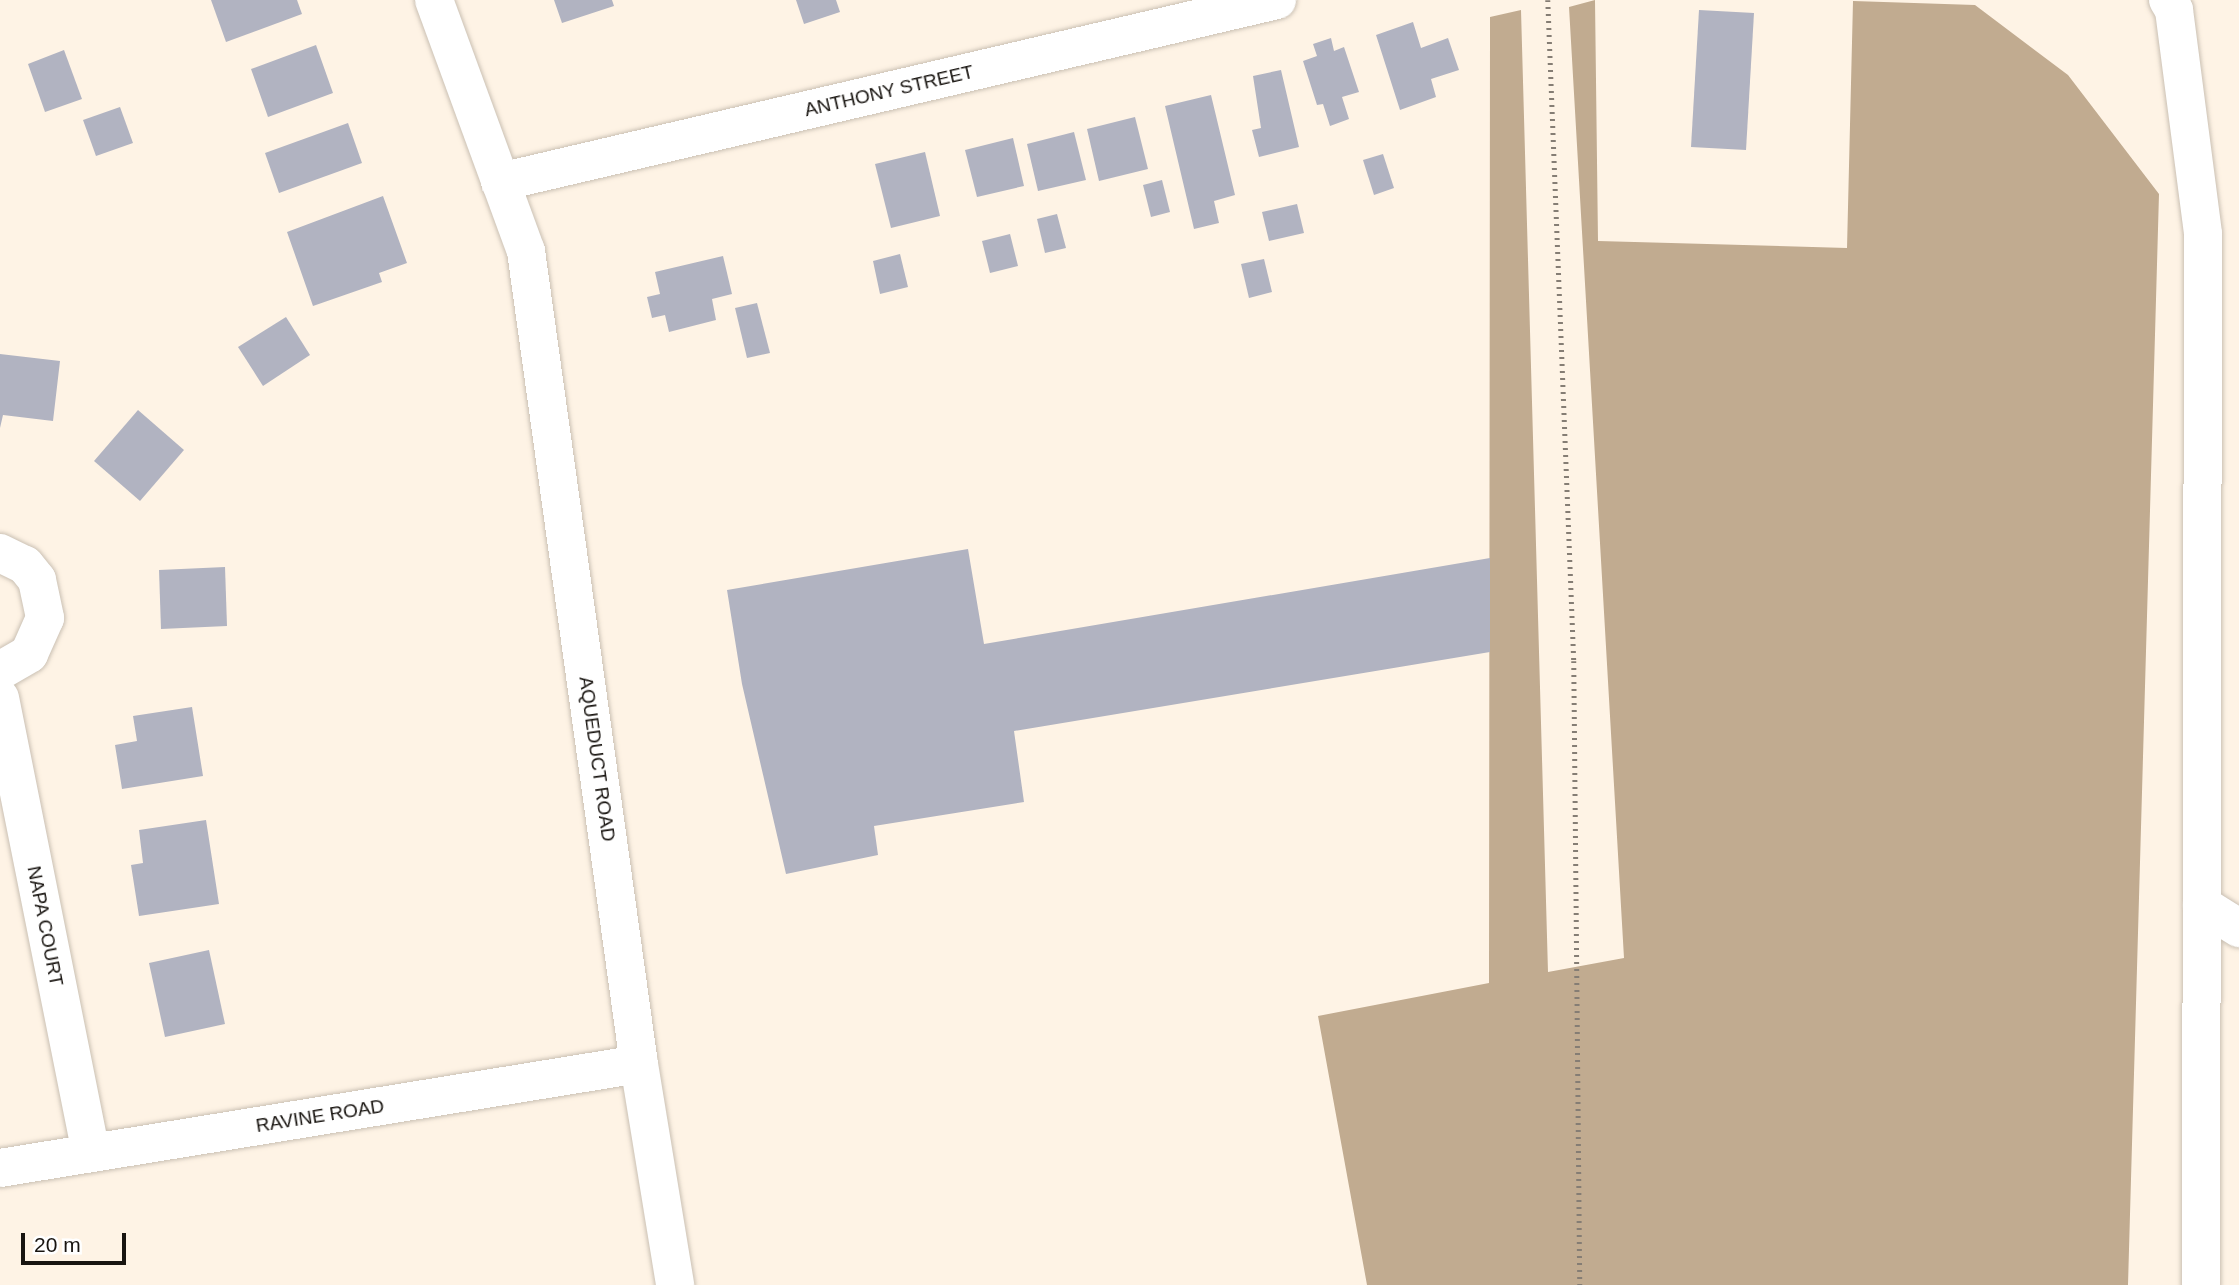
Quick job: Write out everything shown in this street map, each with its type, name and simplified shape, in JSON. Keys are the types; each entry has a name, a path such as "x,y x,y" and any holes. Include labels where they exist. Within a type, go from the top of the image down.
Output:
{"street":[{"name":"AQUEDUCT ROAD","path":"434,0 520,232 530,278 639,1064 675,1285"},
{"name":"ANTHONY STREET","path":"500,182 1277,0"},
{"path":"2168,0 2174,10 2203,233 2201,1285"},
{"path":"0,553 24,565 37,580 45,618 29,654 0,671"},
{"name":"NAPA COURT","path":"0,698 91,1153"},
{"path":"2202,905 2239,928"},
{"name":"RAVINE ROAD","path":"0,1168 639,1064"}],"path":[{"path":"1548,0 1574,661 1580,1285"}],"shaded area":[{"path":"1595,0 1598,241 1847,248 1853,1 1975,5 2068,75 2159,194 2128,1285 1367,1285 1318,1016 1489,983 1490,17 1521,10 1548,972 1624,958 1569,7"}],"building":[{"path":"211,0 297,0 302,14 226,42"},
{"path":"554,0 612,0 614,6 562,23"},
{"path":"796,0 836,0 840,12 804,24"},
{"path":"1699,10 1754,13 1746,150 1691,147"},
{"path":"1413,22 1421,48 1448,38 1459,70 1431,79 1436,97 1400,110 1376,35"},
{"path":"1331,38 1334,51 1344,47 1359,92 1342,97 1349,119 1330,126 1323,104 1317,105 1303,61 1317,56 1313,44"},
{"path":"316,45 333,93 268,117 251,69"},
{"path":"64,50 82,99 45,112 28,64"},
{"path":"1281,70 1299,147 1259,157 1252,130 1261,128 1253,76"},
{"path":"1211,95 1235,195 1214,201 1219,223 1194,229 1165,106"},
{"path":"120,107 133,143 96,156 83,120"},
{"path":"1135,117 1148,169 1099,181 1087,129"},
{"path":"348,123 362,163 279,193 265,153"},
{"path":"1074,132 1086,180 1038,191 1027,144"},
{"path":"1013,138 1024,186 977,197 965,150"},
{"path":"925,152 940,216 891,228 875,164"},
{"path":"1383,154 1394,188 1374,195 1363,160"},
{"path":"1162,180 1170,212 1151,217 1143,185"},
{"path":"383,196 407,263 379,273 382,282 313,306 287,232"},
{"path":"1297,204 1304,233 1269,241 1262,212"},
{"path":"1057,214 1066,248 1045,253 1037,219"},
{"path":"1010,234 1018,266 990,273 982,241"},
{"path":"900,254 908,287 880,294 873,261"},
{"path":"723,256 732,294 712,299 716,320 669,332 665,315 652,318 647,297 660,294 655,272"},
{"path":"1264,259 1272,292 1249,298 1241,264"},
{"path":"757,303 770,353 747,358 735,308"},
{"path":"286,317 310,355 263,386 238,347"},
{"path":"0,354 60,361 53,421 3,415 0,428"},
{"path":"138,410 184,450 140,501 94,461"},
{"path":"968,549 984,644 1490,558 1490,652 1014,731 1024,802 874,826 878,855 786,874 742,684 727,590"},
{"path":"225,567 227,626 161,629 159,570"},
{"path":"192,707 203,776 122,789 115,745 137,741 133,716"},
{"path":"206,820 219,904 139,916 131,865 143,863 139,830"},
{"path":"209,950 225,1024 165,1037 149,963"}]}
